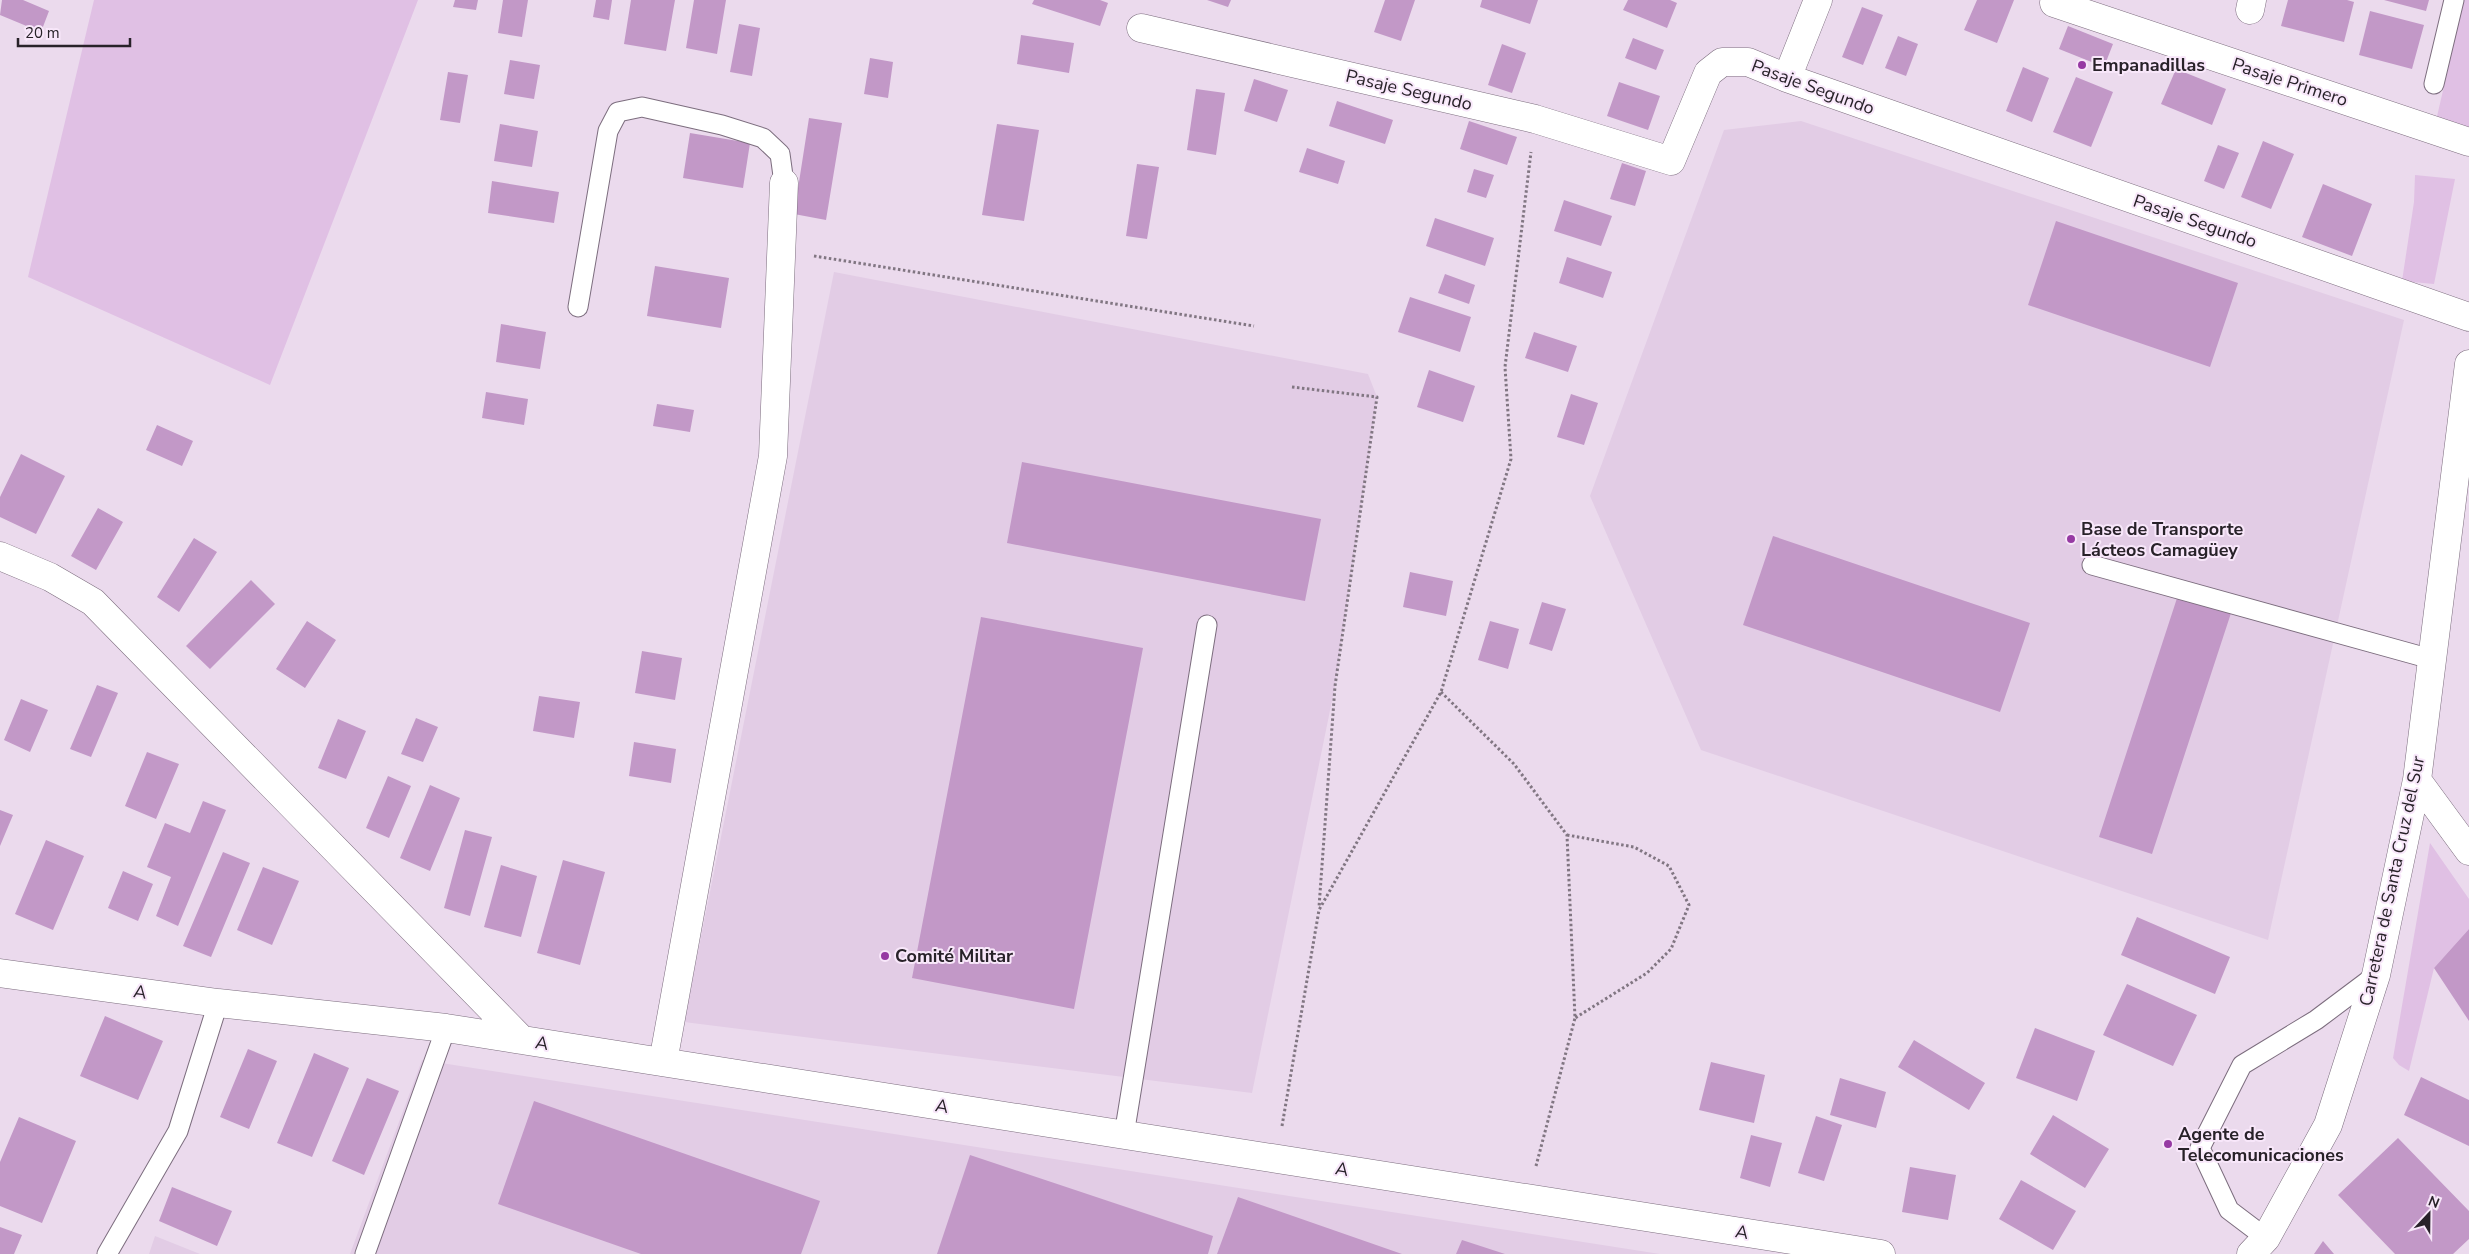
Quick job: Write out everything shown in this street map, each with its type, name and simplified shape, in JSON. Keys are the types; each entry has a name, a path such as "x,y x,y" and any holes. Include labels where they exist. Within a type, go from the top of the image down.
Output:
{"street":[{"path":"1787,78 1818,0"},
{"name":"Pasaje Primero","path":"2054,3 2469,142"},
{"name":"Pasaje Segundo","path":"1141,28 1535,119 1671,161 1708,74 1722,62 1748,62 1787,78 2469,317"},
{"path":"663,1062 773,456 784,183"},
{"name":"Carretera de Santa Cruz del Sur","path":"2258,1246 2328,1125 2376,975 2417,780 2469,364"},
{"path":"0,556 50,577 93,602 522,1040"},
{"path":"2417,780 2469,851"},
{"name":"A","path":"0,973 218,1003 446,1028 1528,1198 1807,1248 1881,1254"}],"lane":[{"path":"2434,84 2454,0"},
{"path":"578,306 608,131 618,112 642,107 722,125 763,138 780,154 784,183"},
{"path":"2092,566 2431,659"},
{"path":"1124,1134 1207,626"},
{"path":"2258,1246 2228,1210 2200,1148 2242,1065 2316,1020 2376,975"},
{"path":"107,1254 178,1130 218,1003"},
{"path":"365,1254 446,1028"}],"path":[{"path":"1319,910 1441,692 1511,459 1505,367 1535,119"},
{"path":"781,250 1254,326"},
{"path":"1276,1158 1319,910 1335,686 1377,398 1292,387"},
{"path":"1441,692 1514,764 1567,835 1575,1018 1528,1198"},
{"path":"1567,835 1634,847 1669,866 1689,905 1671,949 1647,973 1575,1018"}],"shaded area":[{"path":"94,0 418,0 270,385 28,277"},
{"path":"2464,0 2469,0 2469,132 2435,125"},
{"path":"1801,121 2404,320 2268,940 1701,750 1590,496 1724,130"},
{"path":"2415,175 2455,179 2434,284 2402,281 2414,202"},
{"path":"834,272 1368,374 1377,397 1335,686 1252,1093 684,1022"},
{"path":"2430,843 2469,899 2469,929 2434,968 2409,1071 2399,1065 2393,1058"},
{"path":"422,1060 1660,1254 350,1254"},
{"path":"155,1236 200,1254 149,1254"}],"building":[{"path":"2,0 23,0 49,11 41,32 0,15"},
{"path":"455,0 478,0 476,10 453,7"},
{"path":"503,0 528,0 522,37 498,33"},
{"path":"596,0 612,0 609,20 593,17"},
{"path":"631,0 675,0 666,51 624,44"},
{"path":"694,0 726,0 717,54 686,48"},
{"path":"1034,0 1100,0 1108,3 1100,26 1032,4"},
{"path":"1207,0 1231,0 1228,7"},
{"path":"1385,0 1415,0 1401,41 1374,32"},
{"path":"1482,0 1538,0 1530,24 1480,7"},
{"path":"1628,0 1670,0 1677,3 1667,28 1623,10"},
{"path":"1977,0 2014,0 1997,43 1964,30"},
{"path":"2288,0 2347,0 2354,2 2344,42 2281,26"},
{"path":"2384,0 2429,0 2426,11"},
{"path":"1862,7 1883,15 1863,65 1842,57"},
{"path":"2370,11 2424,25 2412,69 2359,55"},
{"path":"739,24 760,28 752,76 730,72"},
{"path":"2068,26 2113,44 2104,67 2059,49"},
{"path":"1021,35 1074,43 1069,73 1017,64"},
{"path":"1898,36 1918,44 1906,76 1885,68"},
{"path":"1633,38 1664,50 1656,70 1625,58"},
{"path":"1502,44 1526,53 1512,93 1488,85"},
{"path":"870,58 893,62 888,98 864,94"},
{"path":"510,60 540,65 534,99 504,94"},
{"path":"2023,67 2049,78 2032,122 2006,111"},
{"path":"2176,69 2226,89 2212,125 2161,104"},
{"path":"448,72 468,75 460,123 440,120"},
{"path":"2076,77 2113,92 2091,147 2053,132"},
{"path":"1254,79 1288,90 1277,122 1244,111"},
{"path":"1619,82 1660,96 1648,130 1607,116"},
{"path":"1196,89 1225,93 1216,155 1187,150"},
{"path":"1337,101 1393,120 1385,144 1329,126"},
{"path":"809,118 842,123 826,220 794,214"},
{"path":"1469,121 1517,137 1507,165 1460,149"},
{"path":"500,124 538,131 532,167 494,161"},
{"path":"997,124 1039,130 1024,221 982,215"},
{"path":"690,133 750,143 743,188 683,178"},
{"path":"2263,141 2294,154 2271,209 2241,197"},
{"path":"2218,145 2239,153 2224,189 2204,181"},
{"path":"1307,148 1345,161 1338,184 1299,172"},
{"path":"1622,163 1646,171 1635,206 1610,199"},
{"path":"1137,164 1159,167 1147,239 1126,236"},
{"path":"1474,169 1494,175 1486,198 1467,192"},
{"path":"492,181 559,192 554,223 488,213"},
{"path":"2323,184 2372,204 2352,256 2302,237"},
{"path":"1564,200 1612,216 1601,246 1554,231"},
{"path":"1435,218 1494,238 1485,266 1426,246"},
{"path":"2056,221 2238,283 2210,367 2028,305"},
{"path":"1567,257 1612,272 1603,298 1559,283"},
{"path":"655,266 729,278 721,328 647,316"},
{"path":"1445,274 1475,285 1469,304 1438,293"},
{"path":"1410,297 1471,317 1460,352 1398,332"},
{"path":"501,324 546,332 540,369 496,362"},
{"path":"1534,332 1577,346 1568,372 1525,358"},
{"path":"1429,370 1475,386 1463,422 1417,407"},
{"path":"486,392 528,399 524,425 482,418"},
{"path":"1571,394 1598,403 1584,445 1557,437"},
{"path":"657,404 694,410 690,432 653,426"},
{"path":"157,425 193,441 182,466 146,450"},
{"path":"21,454 65,476 36,534 0,517 0,497"},
{"path":"1022,462 1321,519 1305,601 1007,543"},
{"path":"98,508 123,522 96,570 71,556"},
{"path":"1773,536 2030,623 2000,712 1743,625"},
{"path":"194,538 217,552 179,612 157,597"},
{"path":"1410,572 1453,581 1446,616 1403,607"},
{"path":"251,580 275,604 210,669 186,646"},
{"path":"2179,592 2232,610 2152,854 2099,837"},
{"path":"1542,602 1566,609 1552,651 1529,644"},
{"path":"981,617 1143,648 1074,1009 912,978"},
{"path":"307,621 336,640 305,688 276,669"},
{"path":"1490,621 1519,629 1508,669 1478,660"},
{"path":"642,651 682,658 675,700 635,693"},
{"path":"97,685 118,693 91,757 70,749"},
{"path":"539,696 580,702 574,738 533,731"},
{"path":"21,699 48,710 30,752 4,740"},
{"path":"416,718 438,727 423,762 401,754"},
{"path":"338,719 366,731 346,779 318,768"},
{"path":"634,742 676,749 671,783 629,776"},
{"path":"147,752 179,764 156,819 125,806"},
{"path":"388,776 411,786 389,838 366,828"},
{"path":"430,785 460,798 430,871 400,858"},
{"path":"203,801 226,810 178,926 156,916 171,877 147,867 165,823 190,833"},
{"path":"0,810 13,815 0,846"},
{"path":"465,830 492,837 470,916 444,908"},
{"path":"46,840 84,856 53,930 15,914"},
{"path":"223,852 250,863 211,957 183,946"},
{"path":"563,860 605,872 580,965 537,953"},
{"path":"501,865 537,876 521,937 484,927"},
{"path":"263,867 299,881 272,945 237,930"},
{"path":"123,871 153,884 138,921 108,908"},
{"path":"2137,917 2230,957 2215,994 2121,955"},
{"path":"2469,929 2469,1021 2434,968"},
{"path":"2127,984 2197,1015 2173,1066 2103,1035"},
{"path":"105,1016 163,1041 138,1100 80,1076"},
{"path":"2035,1028 2095,1051 2077,1101 2016,1078"},
{"path":"1914,1040 1985,1083 1969,1110 1898,1067"},
{"path":"248,1049 277,1061 249,1129 220,1117"},
{"path":"314,1053 349,1068 312,1157 277,1143"},
{"path":"1711,1062 1765,1075 1754,1123 1699,1110"},
{"path":"2421,1077 2469,1100 2469,1146 2404,1115"},
{"path":"367,1078 399,1091 364,1175 332,1161"},
{"path":"1840,1078 1886,1092 1876,1128 1830,1115"},
{"path":"534,1101 820,1201 801,1254 641,1254 498,1204"},
{"path":"2053,1115 2109,1149 2085,1188 2030,1154"},
{"path":"1816,1116 1842,1125 1824,1181 1798,1173"},
{"path":"19,1117 76,1141 42,1223 0,1206 0,1162"},
{"path":"1751,1135 1782,1143 1770,1187 1740,1178"},
{"path":"2398,1138 2469,1211 2469,1239 2453,1254 2395,1254 2338,1195"},
{"path":"970,1155 1213,1236 1208,1254 937,1254"},
{"path":"1910,1167 1956,1175 1948,1220 1902,1212"},
{"path":"2021,1180 2076,1211 2053,1250 1999,1219"},
{"path":"172,1187 232,1211 217,1246 159,1221"},
{"path":"1238,1197 1402,1254 1217,1254"},
{"path":"0,1227 22,1235 14,1254 0,1254"},
{"path":"1462,1240 1505,1254 1456,1254"},
{"path":"2323,1241 2334,1254 2314,1254"}],"place":[{"name":"Empanadillas","path":"2082,65"},
{"name":"Base de Transporte Lácteos Camagüey","path":"2071,539"},
{"name":"Comité Militar","path":"885,956"},
{"name":"Agente de Telecomunicaciones","path":"2168,1144"}]}
